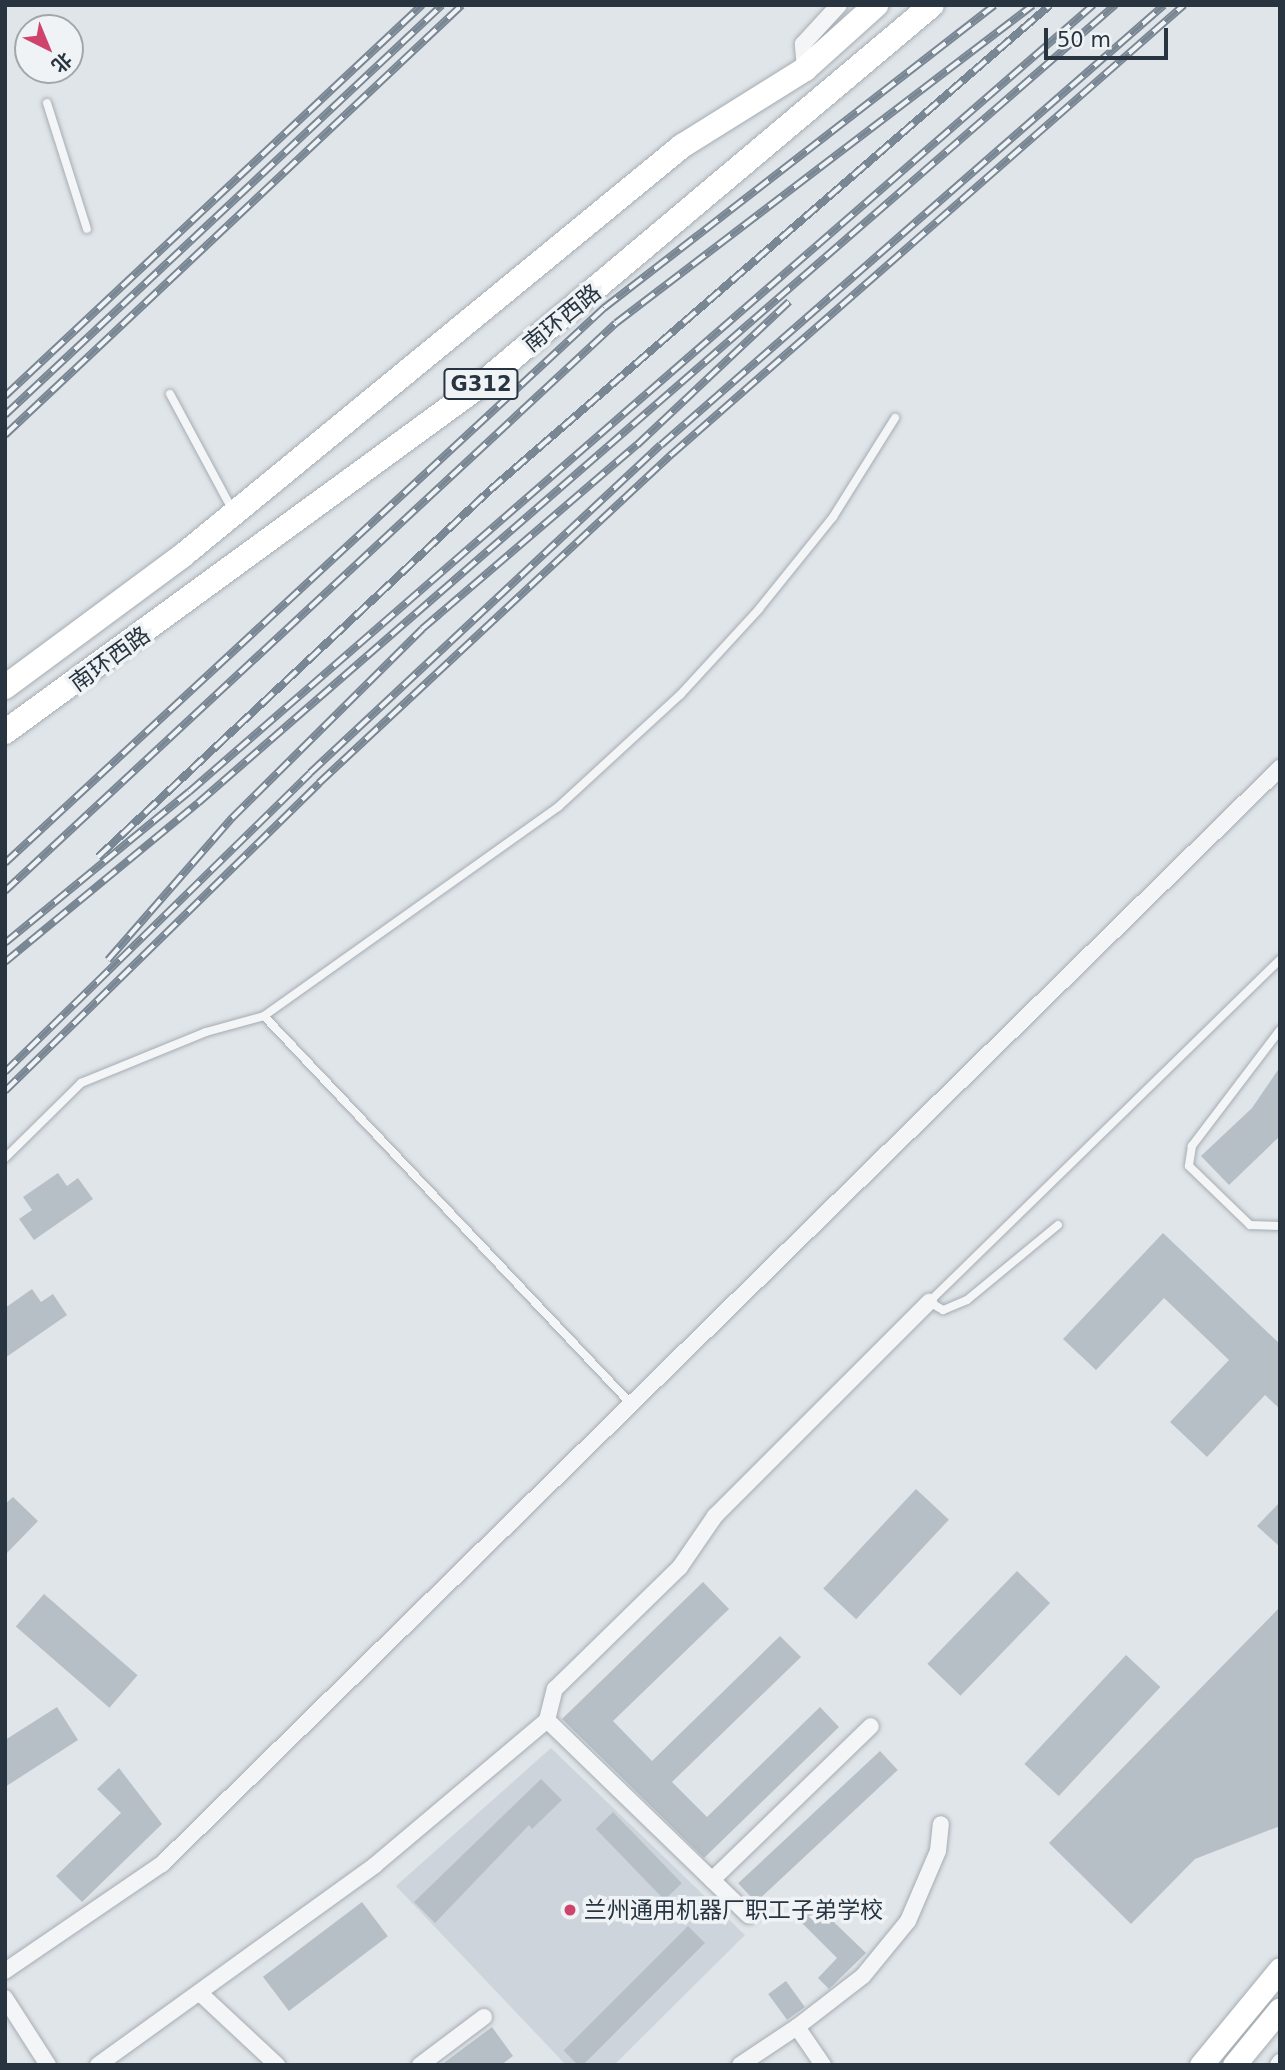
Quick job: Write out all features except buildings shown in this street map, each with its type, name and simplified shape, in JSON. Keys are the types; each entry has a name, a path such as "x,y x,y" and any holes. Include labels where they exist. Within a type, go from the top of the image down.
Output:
{"highway":[{"name":"南环西路","path":"5,687 234,514 682,146 806,69 876,5"},
{"name":"南环西路","path":"5,732 478,387 932,5"}],"main road":[{"path":"1201,2065 1280,1969"},
{"path":"1234,2065 1280,2009"}],"street":[{"path":"806,69 803,44 839,5"},
{"path":"5,1970 162,1864 633,1407 1280,768"},
{"path":"98,2065 202,1994 375,1865 547,1720 555,1689 680,1567 715,1516 929,1302"},
{"path":"547,1720 749,1916"},
{"path":"712,1880 872,1726"},
{"path":"740,2065 797,2027 863,1976 908,1921 938,1851 941,1824"},
{"path":"202,1994 277,2065"},
{"path":"5,1998 48,2065"},
{"path":"420,2065 484,2017"},
{"path":"797,2027 823,2065"}],"lane":[{"path":"47,103 87,229"},
{"path":"170,394 234,514"},
{"path":"5,1158 81,1083 206,1032 264,1016 558,807 641,734 797,564 895,418"},
{"path":"1058,1225 967,1300 943,1310 929,1302 1280,960"},
{"path":"264,1016 633,1407"},
{"path":"1280,1030 1192,1146 1189,1166 1250,1225 1280,1226"}],"shaded area":[{"name":"兰州通用机器厂职工子弟学校","path":"551,1748 745,1935 614,2065 566,2065 396,1886"}],"railway":[{"path":"5,396 422,5"},
{"path":"5,415 442,5"},
{"path":"5,435 462,5"},
{"path":"5,863 604,308 994,5"},
{"path":"5,891 616,323 1033,5"},
{"path":"98,857 490,490 1050,5"},
{"path":"5,943 189,792 1093,5"},
{"path":"5,962 198,803 1115,5"},
{"path":"5,1072 310,773 661,445 1164,5"},
{"path":"5,1091 319,783 672,454 1184,5"},
{"path":"108,960 232,818 422,629 637,445 789,302"}],"place":[{"name":"兰州通用机器厂职工子弟学校","path":"570,1910"}]}
